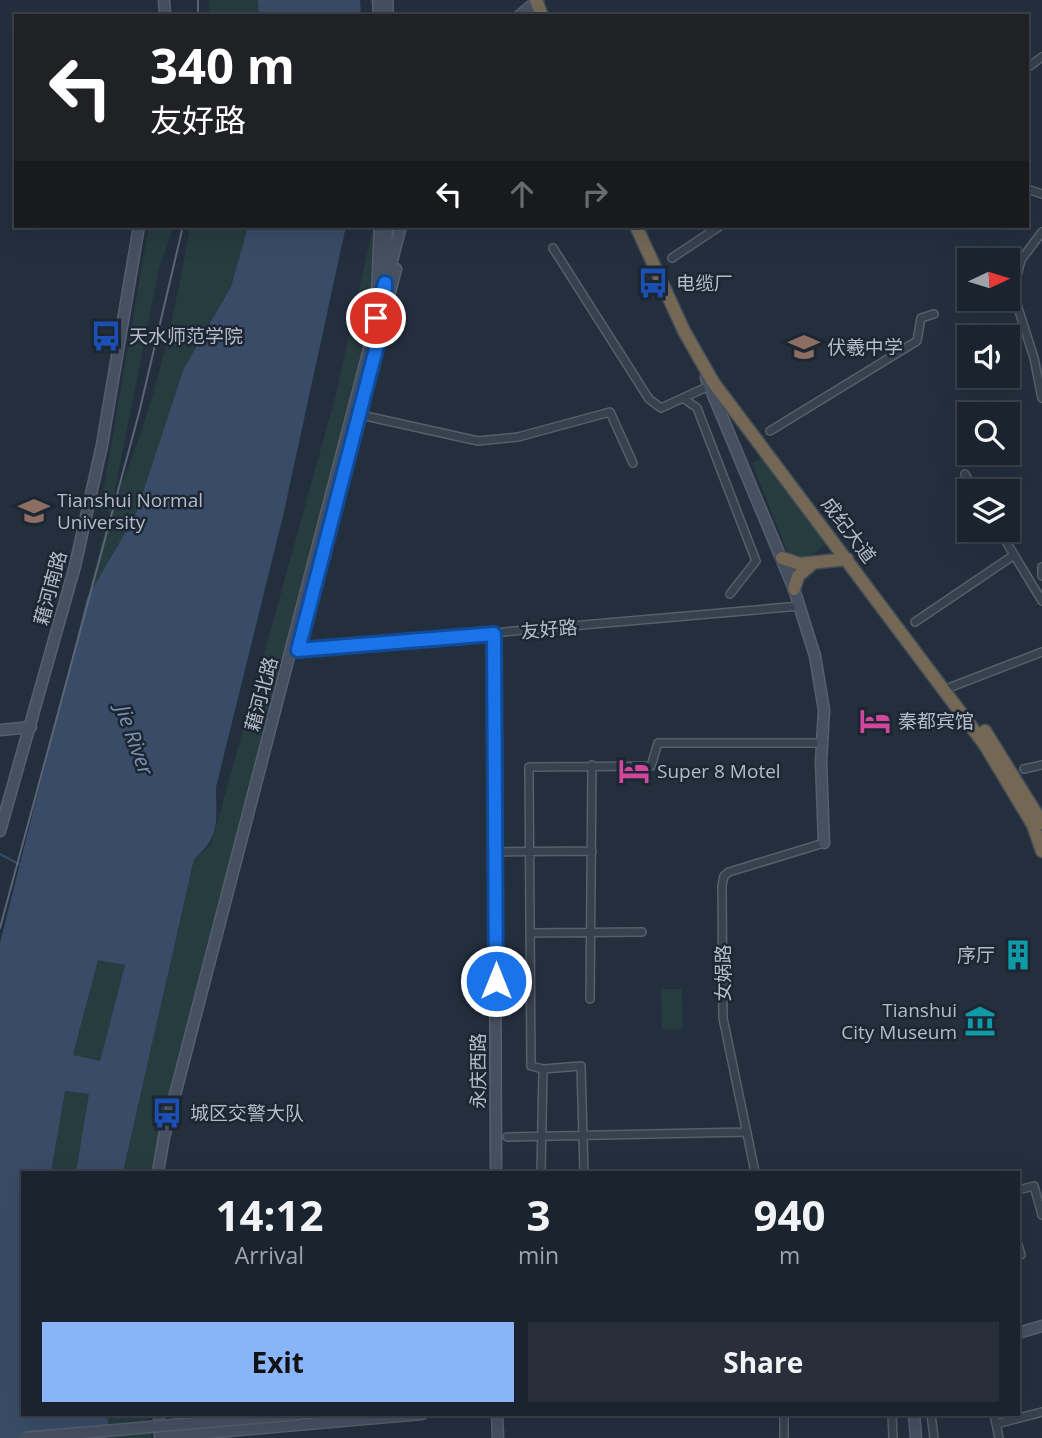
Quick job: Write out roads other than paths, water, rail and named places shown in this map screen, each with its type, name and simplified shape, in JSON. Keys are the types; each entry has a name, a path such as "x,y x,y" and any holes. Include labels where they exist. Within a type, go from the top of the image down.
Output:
{"highway":[{"name":"成纪大道","path":"640,228 688,329 735,401 997,747 1042,823"},
{"name":"成纪大道","path":"640,228 695,352 731,409 985,745 1033,825 1042,851"},
{"path":"782,558 800,564 847,559"},
{"path":"794,589 798,576 813,564"}],"main road":[{"name":"藉河南路","path":"0,831 75,566 102,445 139,228"},
{"path":"380,228 380,318"},
{"path":"385,283 387,228"},
{"name":"藉河北路","path":"380,318 385,283 400,228"},
{"name":"藉河北路","path":"158,1171 164,1137 380,318 406,228"},
{"path":"688,329 695,352 782,558 815,656 823,701 824,843"},
{"name":"藉河北路","path":"165,1171 171,1138 298,650 355,414"},
{"name":"永庆西路","path":"494,634 496,1171"},
{"path":"0,730 31,727"},
{"path":"1020,1332 1042,1326"},
{"path":"159,1416 164,1437"},
{"path":"164,1437 165,1416"},
{"path":"24,1438 277,1416"},
{"path":"164,1437 400,1416"},
{"path":"497,1416 498,1438"},
{"path":"914,1416 916,1438"}],"street":[{"path":"672,258 717,228"},
{"path":"1042,232 1021,260 1013,292 1034,358 1042,398"},
{"path":"553,248 649,399 661,408 709,386"},
{"path":"770,431 917,341 921,318 934,314"},
{"path":"683,398 697,408 756,561 730,594"},
{"path":"355,414 478,441 518,437 610,412 633,463"},
{"path":"965,474 968,479"},
{"path":"1006,542 1042,601"},
{"path":"915,622 1014,555"},
{"path":"1042,567 1042,576"},
{"name":"友好路","path":"298,650 800,606"},
{"path":"951,687 1042,652"},
{"path":"584,1171 581,1066 543,1069 531,1066 529,767 651,766 658,743 822,743"},
{"path":"590,999 592,765"},
{"path":"1024,769 1042,765"},
{"name":"女娲路","path":"755,1171 723,1018 724,876 824,843"},
{"path":"495,852 592,851"},
{"path":"530,933 642,932"},
{"path":"541,1171 543,1069"},
{"path":"507,1137 747,1132"},
{"path":"1020,1190 1034,1186 1042,1216"},
{"path":"996,1424 1042,1412"},
{"path":"784,1416 784,1438"},
{"path":"892,1416 893,1438"},
{"path":"931,1416 934,1438"},
{"path":"994,1416 999,1438"}],"water":[{"path":"258,0 360,0 361,14 259,14"},
{"name":"Jie River","path":"247,228 346,228 283,516 216,787 215,827 209,843 194,859 123,1171 76,1171 89,1094 65,1091 51,1171 21,1171 21,1416 109,1416 106,1438 0,1438 0,943 87,598 135,516 184,368 231,287","holes":["98,960 125,965 100,1061 73,1055"]}],"waterway":[{"path":"0,854 19,864"}],"tram line":[{"path":"198,0 198,14"},
{"path":"0,928 139,413 183,228"}],"place":[{"name":"电缆厂","path":"653,283"},
{"name":"天水师范学院","path":"106,336"},
{"name":"伏羲中学","path":"804,347"},
{"name":"Tianshui Normal University","path":"34,511"},
{"name":"秦都宾馆","path":"875,721"},
{"name":"Super 8 Motel","path":"634,771"},
{"name":"序厅","path":"1018,955"},
{"name":"Tianshui City Museum","path":"980,1021"},
{"name":"城区交警大队","path":"167,1113"}]}
